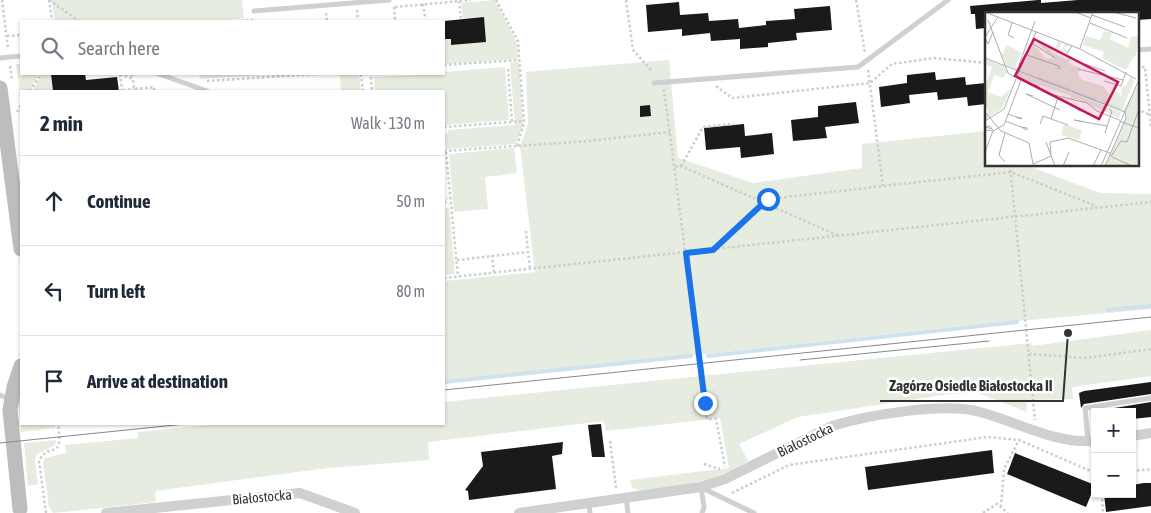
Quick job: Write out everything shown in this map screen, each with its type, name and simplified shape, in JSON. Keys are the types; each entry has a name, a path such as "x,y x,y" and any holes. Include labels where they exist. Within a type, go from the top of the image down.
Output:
{"street":[{"path":"0,88 20,232"},
{"path":"20,368 6,397 20,512"},
{"name":"Białostocka","path":"518,513 590,508 622,499 701,488 725,479 832,426 848,421 939,408 960,408 1004,419 1055,437 1091,441"},
{"path":"1136,435 1151,433"},
{"name":"Białostocka","path":"106,513 300,493 355,513"}],"lane":[{"path":"254,11 389,0"},
{"path":"654,83 858,67 948,0"},
{"path":"1138,50 1151,49"},
{"path":"0,58 20,56"},
{"path":"162,75 204,90"},
{"path":"1091,441 1085,408 1151,398"},
{"path":"701,488 754,513"},
{"path":"701,488 704,507 702,513"},
{"path":"622,499 628,513"}],"path":[{"path":"2,0 8,47"},
{"path":"49,0 52,20"},
{"path":"49,0 78,20"},
{"path":"496,0 518,41 524,121 517,147"},
{"path":"626,0 633,50 652,71"},
{"path":"856,0 867,61 882,186"},
{"path":"459,1 461,20"},
{"path":"423,4 425,17"},
{"path":"394,7 395,20"},
{"path":"357,10 358,20"},
{"path":"326,13 327,20"},
{"path":"6,36 20,35"},
{"path":"707,79 732,98 870,84 892,64 934,58 985,63"},
{"path":"445,65 520,60"},
{"path":"1138,68 1145,67 1151,126"},
{"path":"508,69 512,122"},
{"path":"31,90 40,75"},
{"path":"120,75 120,90"},
{"path":"123,75 133,79"},
{"path":"132,75 134,88"},
{"path":"198,81 278,75"},
{"path":"361,75 363,90"},
{"path":"371,77 372,90"},
{"path":"664,83 707,419 716,419 725,470 704,464"},
{"path":"125,90 154,87 154,90"},
{"path":"16,113 20,107"},
{"path":"1138,109 1150,115"},
{"path":"445,127 524,121"},
{"path":"681,166 703,127 734,124"},
{"path":"445,151 517,147 670,132"},
{"path":"445,159 458,277"},
{"path":"675,167 681,166 840,236"},
{"path":"1010,166 1028,323 1029,354 1036,417 1032,430"},
{"path":"713,250 768,199 1011,172 1096,206 1096,209"},
{"path":"445,202 448,199"},
{"path":"445,278 1151,202"},
{"path":"526,232 530,269"},
{"path":"457,260 528,252"},
{"path":"492,256 494,272"},
{"path":"1029,354 1086,358 1151,349"},
{"path":"46,513 39,461 44,454 58,449 60,442 58,425"},
{"path":"722,498 788,465 988,437 1019,440 1091,471"},
{"path":"1001,507 1004,470 1019,440"},
{"path":"610,441 622,499"},
{"path":"60,442 65,442"},
{"path":"1136,471 1151,469"},
{"path":"1102,498 1103,513"},
{"path":"983,513 997,504 1008,513"}],"shaded area":[{"path":"51,0 242,0 244,18 227,20 55,20"},
{"path":"495,0 517,42 518,59 445,64 445,39 451,39 451,45 486,42 484,18 463,19 461,3"},
{"path":"669,60 678,158 753,183 862,168 862,144 985,131 985,166 1029,166 1100,193 1151,194 1151,309 952,327 445,383 445,281 535,272 520,147 528,124 526,72"},
{"path":"519,62 523,125 516,144 446,149 445,134 448,133 448,130 515,125 510,63"},
{"path":"16,64 20,64 20,75 38,75 30,90 20,90 20,96"},
{"path":"505,67 509,120 445,125 445,90 375,90 374,77 445,75 445,72"},
{"path":"41,75 51,75 53,90 33,90"},
{"path":"199,75 261,75 200,79"},
{"path":"340,75 359,75 361,90 341,90"},
{"path":"514,148 517,173 485,177 488,209 454,212 449,154"},
{"path":"449,207 455,274 445,275 445,209"},
{"path":"1151,330 1151,376 1072,387 1073,399 1026,400 1027,412 978,393 949,394 798,417 739,444 748,461 734,469 696,483 640,491 632,487 630,480 729,468 720,418 606,431 604,421 428,442 429,460 328,468 155,491 156,502 53,513 49,507 43,463 45,458 66,453 65,445 138,438 138,432 211,425 445,425 445,402 1031,343 1032,346"},
{"path":"20,392 20,420 18,396"},
{"path":"20,425 55,425 55,428 21,432"},
{"path":"56,440 55,445 36,455 38,484 28,486 24,443"}],"building":[{"path":"1041,0 1041,3 1078,0 1151,0 1151,19 1138,20 1138,12 985,12 985,28 976,29 975,14 971,14 970,6"},
{"path":"679,2 680,15 708,13 709,21 738,19 739,28 766,25 766,21 795,19 794,9 830,6 832,30 796,33 797,40 768,43 768,47 740,49 740,39 711,41 710,33 682,36 682,29 648,32 646,5"},
{"path":"484,17 486,42 451,45 451,39 445,39 445,21"},
{"path":"935,72 936,80 965,77 966,85 985,83 985,104 968,106 967,97 938,100 937,92 909,95 910,103 881,107 879,87 907,83 907,75"},
{"path":"51,75 85,75 86,80 117,77 119,90 53,90"},
{"path":"856,102 859,123 825,127 827,138 793,141 791,120 818,117 818,106"},
{"path":"650,105 651,116 640,117 640,106"},
{"path":"744,124 745,136 772,133 774,154 741,158 740,147 706,150 704,128"},
{"path":"1151,382 1151,394 1084,404 1081,408 1079,393 1084,391"},
{"path":"1151,402 1151,417 1136,419 1136,408 1114,408"},
{"path":"601,424 605,457 592,457 588,425"},
{"path":"563,442 562,454 552,456 556,489 469,500 468,491 465,490 483,466 481,452"},
{"path":"992,450 994,473 868,490 865,467"},
{"path":"1015,453 1091,483 1091,495 1086,507 1007,474"},
{"path":"1151,483 1151,506 1106,512 1104,498 1136,498 1136,484"}],"waterway":[{"path":"1107,310 1151,306"},
{"path":"708,356 1017,322"},
{"path":"445,382 691,356"}],"tram line":[{"path":"445,390 1151,317"},
{"path":"800,360 989,341"},
{"path":"0,443 175,425"}],"place":[{"name":"Zagórze Osiedle Białostocka II","path":"1068,333"}],"route":[{"path":"705,403 686,253 713,250 760,204 768,199"}]}
